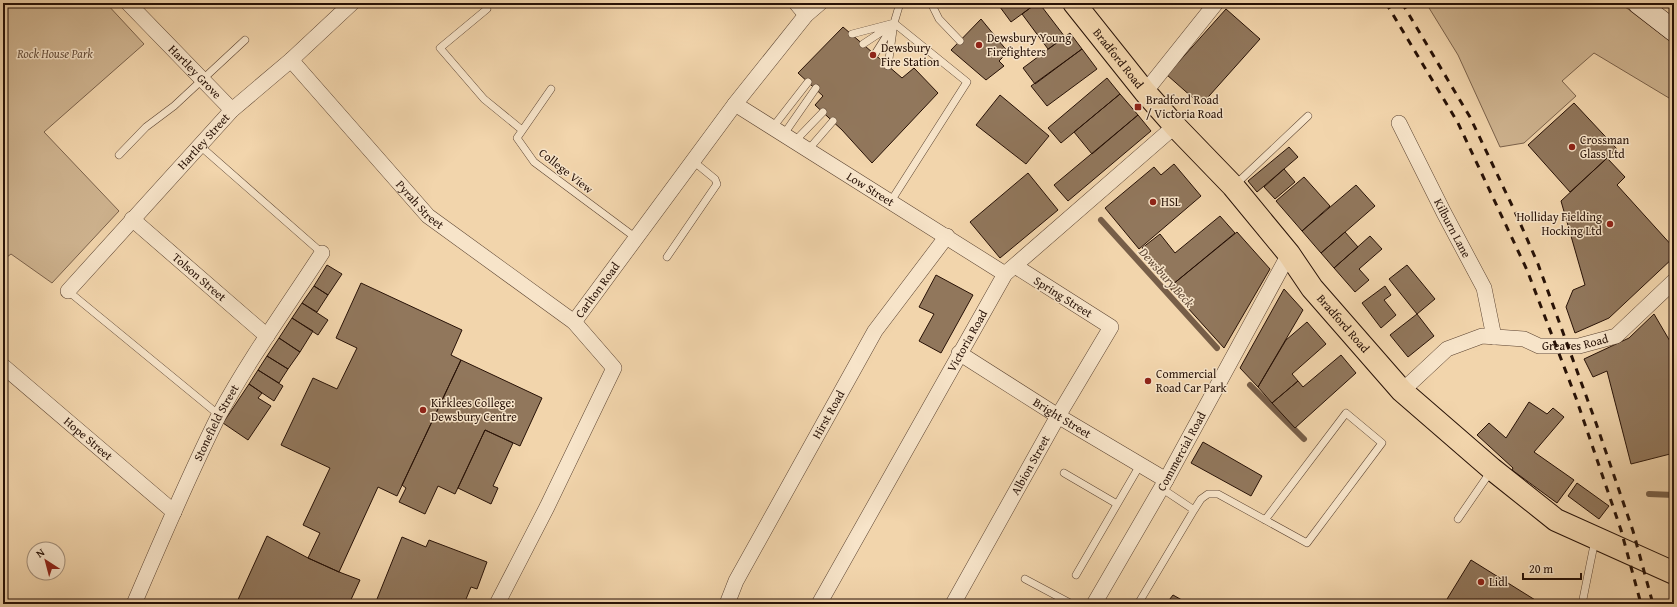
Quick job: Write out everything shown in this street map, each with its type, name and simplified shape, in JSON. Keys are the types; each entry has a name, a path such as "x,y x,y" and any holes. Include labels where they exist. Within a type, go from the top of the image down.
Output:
{"main road":[{"name":"Bradford Road","path":"1074,3 1145,92 1175,126 1234,186 1289,254 1312,288 1402,391 1492,470 1556,520 1674,573"}],"street":[{"name":"Hartley Grove","path":"128,3 232,110"},
{"name":"Hartley Street","path":"68,291 232,110 291,60 352,3"},
{"path":"796,3 806,15"},
{"name":"Carlton Road","path":"497,604 547,507 614,368 574,322 735,104 806,15 820,3"},
{"path":"1145,92 1216,3"},
{"path":"1638,3 1674,31"},
{"name":"Pyrah Street","path":"291,60 428,216 574,322"},
{"name":"Low Street","path":"735,104 947,236 1010,270"},
{"name":"Kilburn Lane","path":"1399,123 1444,213 1484,288 1494,337"},
{"name":"Victoria Road","path":"819,604 959,353 1010,270 1175,126"},
{"name":"Tolson Street","path":"132,219 267,336"},
{"name":"Hirst Road","path":"727,604 736,581 875,331 947,236"},
{"name":"Stonefield Street","path":"134,604 174,512 219,416 267,336 322,254"},
{"name":"Commercial Road","path":"1094,604 1163,484 1289,254"},
{"name":"Spring Street","path":"1010,270 1111,328"},
{"name":"Greaves Road","path":"1402,391 1447,349 1482,336 1524,339 1539,346 1579,346 1616,336 1674,281"},
{"name":"Albion Street","path":"953,604 1058,416 1111,328"},
{"name":"Bright Street","path":"959,353 1058,416 1140,465 1163,484"},
{"name":"Hope Street","path":"3,366 174,512"}],"lane":[{"path":"888,66 894,23 900,3"},
{"path":"931,3 939,19 960,41"},
{"path":"487,9 440,48 484,99 522,130 551,89"},
{"path":"852,34 894,23"},
{"path":"864,44 894,23"},
{"path":"875,54 894,23"},
{"path":"891,201 967,82 894,23"},
{"path":"119,155 146,127 174,106 245,40"},
{"path":"784,134 808,82"},
{"path":"784,134 816,88"},
{"path":"784,134 823,112"},
{"path":"1234,186 1308,116"},
{"path":"808,150 833,121"},
{"name":"College View","path":"522,130 517,138 534,162 636,238"},
{"path":"199,145 322,254"},
{"path":"667,257 717,184 715,178 693,161"},
{"path":"68,291 219,416"},
{"path":"1138,604 1200,499 1208,494 1218,494 1265,520 1307,543 1382,443 1346,413 1265,520"},
{"path":"1076,575 1140,465"},
{"path":"1458,519 1492,470"},
{"path":"1064,473 1117,504"},
{"path":"1163,484 1194,510"},
{"path":"1582,604 1596,537"},
{"path":"1024,579 1072,604"}],"green space":[{"name":"Rock House Park","path":"3,3 106,3 144,44 44,132 119,211 52,283 11,254 3,260"},
{"path":"1426,3 1620,3 1674,44 1674,101 1594,53 1562,81 1576,96 1524,143 1500,147 1458,55"}],"building":[{"path":"997,3 1037,3 1011,22"},
{"path":"1039,3 1065,37 1048,49 1022,14"},
{"path":"1226,9 1260,39 1201,105 1167,75"},
{"name":"Dewsbury Young Firefighters","path":"981,19 1008,52 999,61 1004,66 986,80 951,50"},
{"path":"843,27 902,78 914,68 938,93 872,163 842,130 815,105 823,96 798,73"},
{"path":"1070,33 1082,49 1035,84 1023,68"},
{"path":"1082,49 1097,69 1047,106 1031,86"},
{"path":"1107,78 1120,94 1061,143 1048,128"},
{"path":"1120,94 1138,115 1092,154 1074,132"},
{"path":"1000,95 1049,136 1026,164 976,125"},
{"name":"Crossman Glass Ltd","path":"1574,103 1617,149 1570,192 1528,145"},
{"path":"1138,115 1151,131 1068,201 1054,185"},
{"path":"1289,147 1298,157 1257,192 1248,181"},
{"name":"Holliday Fielding Hocking Ltd","path":"1607,158 1625,177 1617,185 1674,248 1674,257 1609,318 1575,333 1566,307 1573,290 1585,285 1561,201"},
{"name":"HSL","path":"1174,164 1201,196 1139,249 1105,208 1154,167 1161,175"},
{"path":"1284,169 1295,182 1275,199 1264,187"},
{"path":"1028,173 1058,210 1000,258 970,222"},
{"path":"1304,177 1330,206 1302,231 1276,201"},
{"path":"1356,185 1375,206 1321,253 1302,231"},
{"path":"1220,216 1235,233 1172,285 1142,248 1160,234 1175,253"},
{"path":"1237,232 1270,269 1224,348 1168,286 1172,285"},
{"path":"1345,232 1358,247 1334,268 1321,253"},
{"path":"1370,236 1382,249 1359,269 1369,280 1355,292 1334,268"},
{"path":"327,265 342,274 328,295 314,286"},
{"path":"1407,265 1435,299 1417,314 1389,279"},
{"path":"936,275 973,295 941,353 919,341 934,314 919,307"},
{"path":"361,283 462,330 451,355 461,360 397,496 378,487 339,572 308,558 320,533 303,525 330,468 281,445 313,378 337,389 357,348 336,338"},
{"path":"314,286 328,295 317,312 302,303"},
{"path":"1385,286 1391,295 1384,300 1396,315 1381,328 1362,303"},
{"path":"1284,289 1303,310 1258,387 1240,368"},
{"path":"302,303 328,320 318,335 292,318"},
{"path":"1417,314 1434,336 1408,357 1390,335"},
{"path":"1654,314 1674,348 1674,453 1631,464 1607,371 1593,377 1584,359 1629,338"},
{"path":"292,318 313,331 300,352 279,338"},
{"path":"1307,322 1326,344 1292,374 1298,381 1272,403 1258,387 1286,340"},
{"path":"279,338 300,352 288,369 267,356"},
{"path":"1341,355 1356,373 1295,428 1272,403 1298,381 1303,387"},
{"path":"267,356 288,369 279,383 258,370"},
{"path":"461,360 542,398 520,446 485,430 455,494 438,486 425,514 399,502 406,488 402,485"},
{"path":"258,370 283,386 274,401 249,384"},
{"path":"249,384 262,393 258,398 271,406 248,440 223,423"},
{"path":"1529,402 1547,414 1553,408 1564,417 1534,452 1574,480 1557,503 1512,470 1513,468 1477,435 1489,423 1506,438"},
{"path":"485,430 513,443 493,486 498,488 491,504 458,488"},
{"path":"1203,442 1262,476 1251,496 1191,463"},
{"path":"1577,483 1609,506 1599,519 1568,496"},
{"path":"267,536 308,558 360,580 349,604 236,604"},
{"path":"402,537 426,547 429,540 487,562 477,589 471,587 464,604 375,604"},
{"name":"Lidl","path":"1471,560 1540,603 1541,604 1444,604"},
{"path":"1173,595 1189,604 1166,604"}],"waterway":[{"name":"Dewsbury Beck","path":"1101,220 1217,348"},
{"name":"Dewsbury Beck","path":"1250,385 1304,439"},
{"name":"Dewsbury Beck","path":"1649,494 1674,495"}],"railway":[{"path":"1386,3 1458,123 1527,270 1576,398 1621,530 1641,604"},
{"path":"1402,3 1470,117 1538,264 1596,423 1633,531 1653,604"}],"place":[{"name":"Dewsbury Young Firefighters","path":"979,45"},
{"name":"Dewsbury Fire Station","path":"873,55"},
{"name":"Bradford Road / Victoria Road","path":"1138,107"},
{"name":"Crossman Glass Ltd","path":"1572,147"},
{"name":"HSL","path":"1153,202"},
{"name":"Holliday Fielding Hocking Ltd","path":"1610,224"},
{"name":"Commercial Road Car Park","path":"1148,381"},
{"name":"Kirklees College: Dewsbury Centre","path":"423,410"},
{"name":"Lidl","path":"1481,582"}]}
